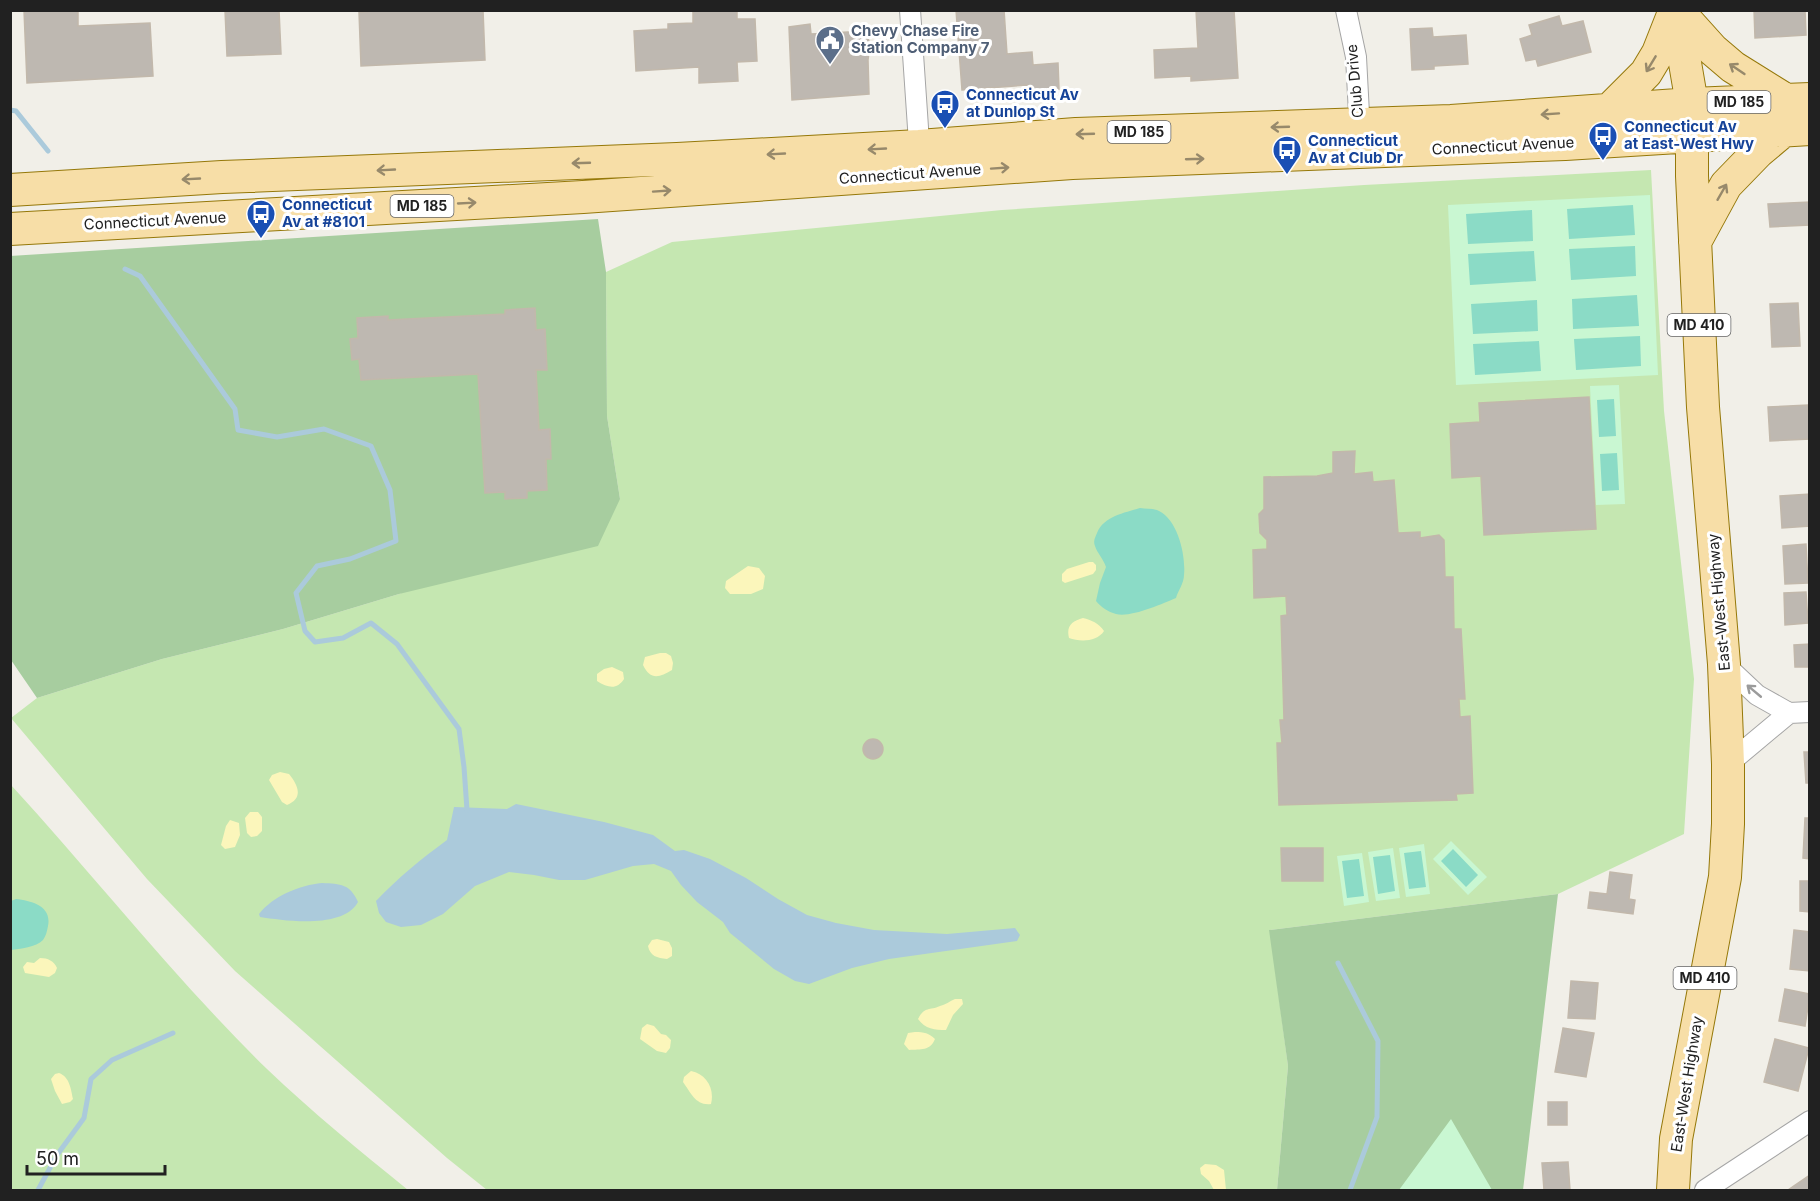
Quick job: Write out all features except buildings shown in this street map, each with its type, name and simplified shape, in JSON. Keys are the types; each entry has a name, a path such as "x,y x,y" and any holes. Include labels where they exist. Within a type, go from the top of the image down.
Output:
{"main road":[{"name":"East-West Highway","path":"1673,1191 1676,1139 1725,878 1728,824 1724,664 1703,407 1695,243 1692,104 1676,10"},
{"path":"1609,110 1646,73 1658,53 1676,10 1713,50 1797,115 1726,185 1695,243"},
{"name":"Connecticut Avenue","path":"1360,138 1451,121 1692,104 1797,115"},
{"name":"Connecticut Avenue","path":"10,229 583,197 920,160 1076,134 1360,138 1554,144 1692,135 1797,115"},
{"name":"Connecticut Avenue","path":"10,190 210,178 678,159 920,160"}],"street":[{"path":"910,10 920,160"},
{"name":"Club Drive","path":"1346,10 1356,57 1360,138"},
{"path":"1724,664 1757,695 1789,713 1809,712"},
{"path":"1728,764 1789,713"},
{"path":"1705,1191 1809,1121"}],"green space":[{"path":"1651,170 1664,411 1694,679 1684,834 1558,894 1270,930 1288,1066 1277,1190 487,1190 447,1158 235,971 147,879 11,718 37,698 162,659 283,629 399,594 620,499 607,416 606,272 672,242 1002,210 1364,185"},
{"path":"1650,195 1658,375 1456,385 1448,205"},
{"path":"1633,205 1635,235 1569,239 1567,209"},
{"path":"1532,210 1533,241 1468,244 1466,214"},
{"path":"598,219 606,272 607,416 620,499 598,546 399,594 283,629 162,659 37,698 11,660 10,256"},
{"path":"1635,246 1636,276 1571,280 1569,249"},
{"path":"1534,251 1536,281 1470,285 1468,254"},
{"path":"1637,295 1639,326 1573,329 1572,299"},
{"path":"1537,300 1538,331 1473,334 1471,304"},
{"path":"1640,336 1641,366 1576,370 1574,339"},
{"path":"1539,341 1541,371 1475,375 1473,344"},
{"path":"1619,385 1625,504 1596,505 1590,386"},
{"path":"1614,399 1616,436 1599,437 1597,400"},
{"path":"1617,453 1619,490 1602,491 1600,454"},
{"path":"1140,508 1157,510 1171,522 1182,549 1184,578 1176,598 1137,612 1116,614 1105,609 1096,601 1106,567 1096,549 1094,540 1100,527 1109,519"},
{"path":"11,785 233,1035 301,1101 408,1190 11,1190"},
{"path":"1451,841 1487,877 1468,895 1433,859"},
{"path":"1424,844 1430,894 1406,897 1399,848"},
{"path":"1393,848 1400,898 1376,901 1368,852"},
{"path":"1453,849 1478,875 1466,887 1441,861"},
{"path":"1421,851 1426,887 1409,889 1404,853"},
{"path":"1362,853 1369,902 1344,906 1337,856"},
{"path":"1390,855 1395,891 1378,894 1373,857"},
{"path":"1359,859 1364,896 1347,898 1342,861"},
{"path":"1558,894 1523,1190 1277,1190 1288,1066 1269,930"},
{"path":"16,899 34,903 44,909 48,926 45,937 40,942 11,950 11,901"},
{"path":"1451,1119 1492,1190 1399,1190"}],"sand":[{"path":"1089,562 1096,565 1093,574 1065,583 1062,581 1062,574 1067,569"},
{"path":"748,566 759,568 765,576 763,589 751,594 730,594 725,588 726,581"},
{"path":"1083,618 1100,626 1104,631 1101,635 1088,640 1069,638 1068,630 1071,625"},
{"path":"660,653 671,656 672,670 655,676 649,673 643,665 645,657"},
{"path":"612,667 623,672 624,679 621,683 612,687 597,681 597,674"},
{"path":"280,772 289,774 298,791 296,799 287,805 282,802 269,780 272,775"},
{"path":"250,812 258,812 262,817 262,831 257,836 251,837 247,833 245,818"},
{"path":"230,820 239,823 240,835 235,847 225,849 221,845"},
{"path":"652,940 669,942 672,956 667,959 652,954 648,946"},
{"path":"40,958 54,963 57,968 55,973 49,977 25,973 23,967 27,962 34,963"},
{"path":"955,999 962,999 963,1004 953,1015 946,1030 930,1028 918,1019 925,1010"},
{"path":"647,1024 654,1026 671,1040 670,1048 666,1053 657,1051 640,1039 642,1028"},
{"path":"908,1033 931,1035 935,1039 931,1046 909,1050 904,1044"},
{"path":"691,1071 701,1075 708,1083 712,1093 711,1104 698,1101 683,1082 684,1077"},
{"path":"59,1073 68,1081 73,1099 62,1104 51,1079"},
{"path":"1205,1164 1216,1165 1224,1170 1226,1190 1214,1190 1201,1174 1200,1168"}],"water":[{"path":"516,804 604,822 653,835 675,851 684,850 710,859 807,915 836,923 874,930 947,934 1015,928 1020,935 1017,941 889,959 852,968 809,984 795,981 774,969 730,933 723,922 697,902 671,871 654,864 633,866 585,880 559,880 509,872 475,886 443,914 421,925 401,927 386,922 379,913 376,901 410,869 447,840 454,807 507,809"},
{"path":"322,883 348,888 358,902 351,911 327,920 298,921 260,917 259,914 279,897 305,886"}],"waterway":[{"path":"10,110 16,111 48,151"},
{"path":"125,269 140,276 235,409 238,430 277,437 324,429 371,446 390,490 396,541 350,559 317,566 296,593 305,631 315,642 343,638 371,623 397,644 459,729 467,810"},
{"path":"1338,963 1378,1041 1377,1117 1350,1190"},
{"path":"38,1190 57,1155 84,1118 91,1079 112,1060 173,1033"}],"place":[{"name":"Chevy Chase Fire Station Company 7","path":"830,66"},
{"name":"Connecticut Av at Dunlop St","path":"945,130"},
{"name":"Connecticut Av at East-West Hwy","path":"1603,162"},
{"name":"Connecticut Av at Club Dr","path":"1287,176"},
{"name":"Connecticut Av at #8101","path":"261,240"}]}
